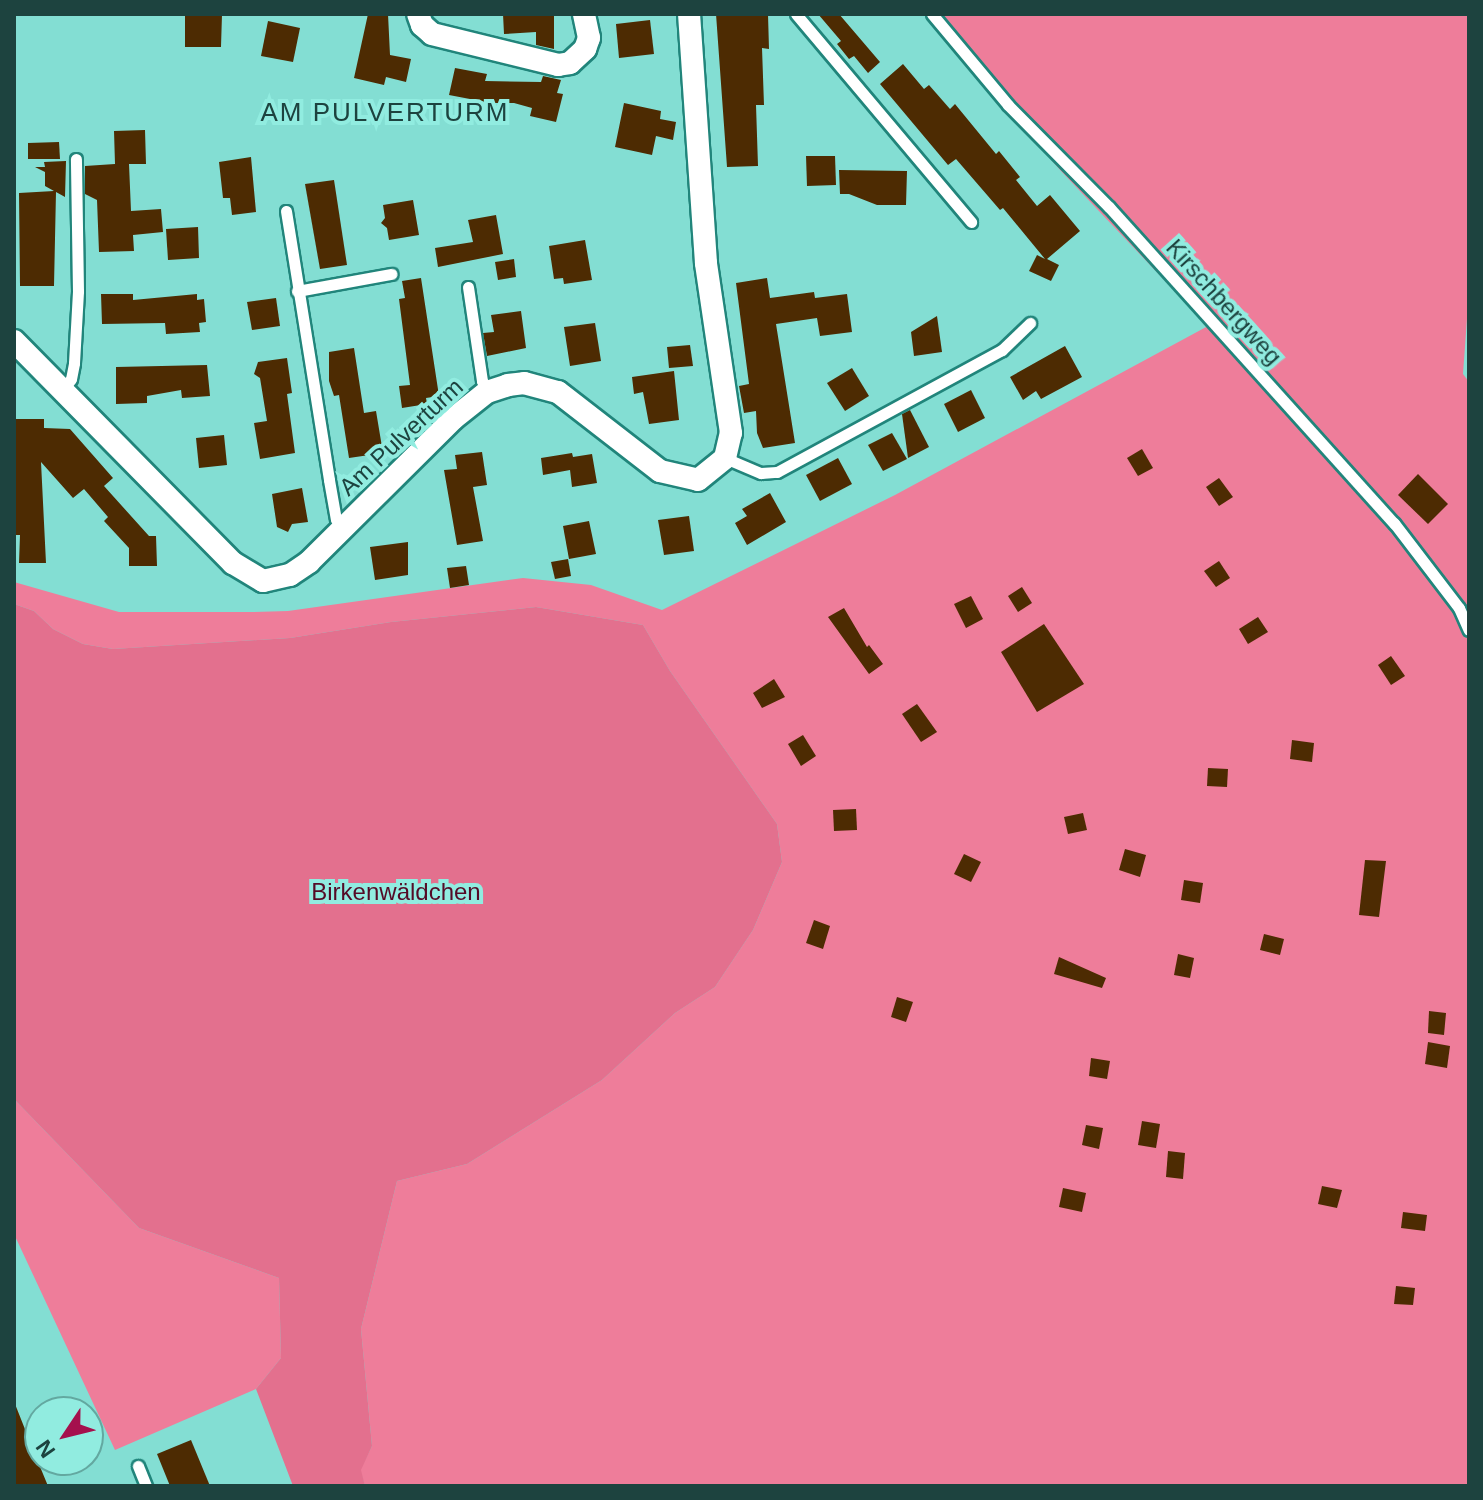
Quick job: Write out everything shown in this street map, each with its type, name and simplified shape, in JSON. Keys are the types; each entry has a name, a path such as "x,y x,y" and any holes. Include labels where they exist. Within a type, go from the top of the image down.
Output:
{"street":[{"path":"418,14 422,25 432,34 558,65 570,63 585,49 589,38 584,14"},
{"path":"689,14 706,263 729,407 731,433 725,458"},
{"name":"Am Pulverturm","path":"14,341 64,388 166,498 250,576 263,581 290,575 309,562 453,419 487,392 524,383 558,392 648,462 678,478 698,480 725,458"}],"lane":[{"path":"796,14 971,222"},
{"name":"Kirschbergweg","path":"932,14 1008,105 1109,207 1394,523 1459,608 1469,630"},
{"path":"64,388 71,379 74,363 78,305 76,159"},
{"path":"286,211 336,519 344,526"},
{"path":"297,291 391,274"},
{"path":"468,287 482,381 487,392"},
{"path":"725,458 761,473 777,472 1002,350 1030,323"},
{"path":"138,1466 146,1486"}],"shaded area":[{"path":"925,14 1469,14 1469,291 1463,374 1469,382 1469,1486 365,1486 360,1470 372,1446 361,1329 397,1181 467,1164 602,1080 675,1013 715,987 753,930 782,862 777,824 670,671 643,625 536,607 391,622 290,638 113,649 83,644 53,629 34,611 14,604 14,582 119,612 254,612 288,611 523,578 591,585 662,610 895,495 1208,326 1061,171"},
{"path":"14,1099 139,1228 279,1278 281,1358 256,1389 115,1450 104,1426 104,1396 90,1396 14,1234"}],"green space":[{"name":"Birkenwäldchen","path":"14,604 34,611 53,629 83,644 113,649 290,638 391,622 536,607 643,625 670,671 777,824 782,862 753,930 715,987 675,1013 602,1080 467,1164 397,1181 361,1329 372,1446 361,1470 365,1486 293,1486 256,1389 281,1358 279,1278 139,1228 14,1099"}],"building":[{"path":"185,14 222,14 221,47 185,47"},
{"path":"368,14 388,14 390,55 411,59 406,82 386,77 384,85 354,78"},
{"path":"503,14 554,14 554,49 536,45 536,32 504,34"},
{"path":"716,14 768,14 769,49 762,48 764,105 756,105 758,166 727,167"},
{"path":"818,14 839,14 880,62 868,73 854,56 849,59 837,44 841,41"},
{"path":"650,20 654,54 619,58 616,24"},
{"path":"268,21 300,28 293,62 261,56"},
{"path":"903,64 924,89 929,85 950,109 955,104 996,154 999,151 1020,177 1016,180 1037,206 1050,195 1080,231 1047,259 1059,265 1051,281 1029,271 1037,255 1045,259 1003,208 1000,210 956,159 948,165 880,84"},
{"path":"455,68 487,74 485,81 541,82 543,76 561,80 557,93 563,94 556,122 530,116 532,108 514,103 491,103 449,95"},
{"path":"624,103 661,111 660,119 676,122 673,140 656,136 652,155 615,147"},
{"path":"145,130 146,164 129,164 131,211 161,209 163,232 133,235 134,251 99,252 97,200 85,194 85,166 115,164 114,131"},
{"path":"59,142 60,159 28,159 28,143"},
{"path":"806,156 835,156 836,185 807,186"},
{"path":"251,157 256,212 232,215 230,198 223,198 219,162"},
{"path":"66,161 65,197 56,192 54,286 20,286 19,193 54,191 45,186 45,172 35,167 45,167 44,162"},
{"path":"839,170 907,171 906,205 877,205 849,194 840,194"},
{"path":"334,180 347,265 320,269 305,184"},
{"path":"413,200 419,235 389,240 387,228 381,223 385,218 383,205"},
{"path":"496,215 503,254 438,267 435,248 473,242 468,220"},
{"path":"198,227 199,258 168,260 166,229"},
{"path":"585,240 592,280 564,284 563,278 554,279 549,246"},
{"path":"514,259 516,277 498,280 495,262"},
{"path":"421,278 439,396 426,398 427,404 402,408 399,386 410,385 399,299 405,298 402,281"},
{"path":"767,278 770,298 814,292 815,298 847,294 852,332 820,336 817,318 776,324 795,443 763,448 757,433 756,411 744,413 739,386 749,384 736,283"},
{"path":"101,294 133,294 133,300 197,294 197,300 204,299 206,322 199,323 200,332 166,334 165,323 102,324"},
{"path":"276,298 280,326 252,330 247,302"},
{"path":"521,311 526,348 487,356 483,333 494,332 491,315"},
{"path":"937,316 942,352 914,356 911,332"},
{"path":"595,323 601,361 570,366 564,327"},
{"path":"690,345 693,366 669,368 667,347"},
{"path":"1065,346 1082,377 1041,399 1036,391 1023,400 1010,377"},
{"path":"354,348 364,413 376,411 383,453 349,458 339,395 334,396 329,381 329,352"},
{"path":"287,358 292,393 287,394 295,453 260,459 254,423 267,421 260,378 254,374 258,362"},
{"path":"207,365 210,396 182,398 181,390 147,396 147,403 116,404 116,367"},
{"path":"852,368 869,396 845,411 827,383"},
{"path":"674,371 679,420 649,424 643,392 634,394 632,377"},
{"path":"971,390 985,418 958,432 944,404"},
{"path":"910,410 929,447 908,458 902,414"},
{"path":"14,419 44,419 44,428 70,429 113,478 104,486 149,536 156,536 157,566 129,566 129,548 104,521 108,517 84,489 73,498 41,462 46,563 19,563 20,535 14,535"},
{"path":"892,433 907,459 883,471 868,445"},
{"path":"224,435 227,465 199,468 196,438"},
{"path":"1142,449 1153,468 1138,476 1127,458"},
{"path":"482,452 487,485 473,487 483,541 457,545 444,470 457,469 455,455"},
{"path":"572,453 573,457 592,454 597,483 572,487 570,470 543,475 541,458"},
{"path":"838,458 852,484 820,501 806,475"},
{"path":"1418,474 1448,504 1428,524 1398,495"},
{"path":"1219,478 1233,497 1219,506 1206,487"},
{"path":"302,488 308,522 292,524 288,532 277,527 272,494"},
{"path":"770,493 786,522 747,545 735,523 747,516 742,509"},
{"path":"689,516 694,551 664,555 658,520"},
{"path":"589,521 596,554 569,559 563,526"},
{"path":"408,542 408,575 375,580 370,547"},
{"path":"568,559 571,576 555,579 551,562"},
{"path":"1219,561 1230,578 1216,587 1204,571"},
{"path":"466,566 469,585 450,588 447,568"},
{"path":"1022,587 1032,603 1018,612 1008,596"},
{"path":"971,596 983,619 966,628 954,604"},
{"path":"844,608 867,647 869,645 883,664 869,674 828,617"},
{"path":"1258,617 1268,632 1248,644 1239,629"},
{"path":"1044,624 1084,684 1037,712 1001,652"},
{"path":"1391,656 1405,676 1391,685 1378,665"},
{"path":"774,679 785,697 762,708 753,693"},
{"path":"917,704 937,732 921,742 902,714"},
{"path":"803,735 816,756 801,766 788,744"},
{"path":"1292,740 1314,743 1312,762 1290,759"},
{"path":"1208,768 1228,769 1227,787 1207,786"},
{"path":"856,809 857,830 834,831 833,810"},
{"path":"1083,813 1087,830 1068,834 1064,817"},
{"path":"1125,849 1146,855 1140,877 1119,870"},
{"path":"964,854 981,862 971,882 954,874"},
{"path":"1365,860 1386,861 1379,917 1359,915"},
{"path":"1184,880 1203,883 1200,903 1181,900"},
{"path":"814,920 830,926 823,949 806,943"},
{"path":"1264,934 1284,939 1280,955 1260,950"},
{"path":"1178,954 1194,958 1190,978 1174,975"},
{"path":"1059,957 1106,978 1102,988 1054,974"},
{"path":"897,997 913,1002 906,1022 891,1017"},
{"path":"1429,1011 1446,1013 1444,1035 1428,1033"},
{"path":"1428,1042 1450,1046 1447,1068 1425,1064"},
{"path":"1091,1058 1110,1061 1107,1079 1089,1076"},
{"path":"1142,1121 1160,1124 1156,1148 1138,1145"},
{"path":"1086,1125 1103,1128 1099,1149 1082,1145"},
{"path":"1168,1151 1185,1153 1183,1179 1166,1177"},
{"path":"1322,1186 1342,1190 1337,1208 1318,1204"},
{"path":"1063,1188 1086,1193 1082,1212 1059,1207"},
{"path":"1403,1212 1427,1215 1425,1231 1401,1228"},
{"path":"1396,1286 1415,1288 1413,1305 1394,1304"},
{"path":"15,1404 24,1427 24,1476 44,1476 48,1486 14,1486"},
{"path":"191,1440 210,1486 170,1486 157,1454"}],"district":[{"name":"AM PULVERTURM","path":"385,113"}]}
